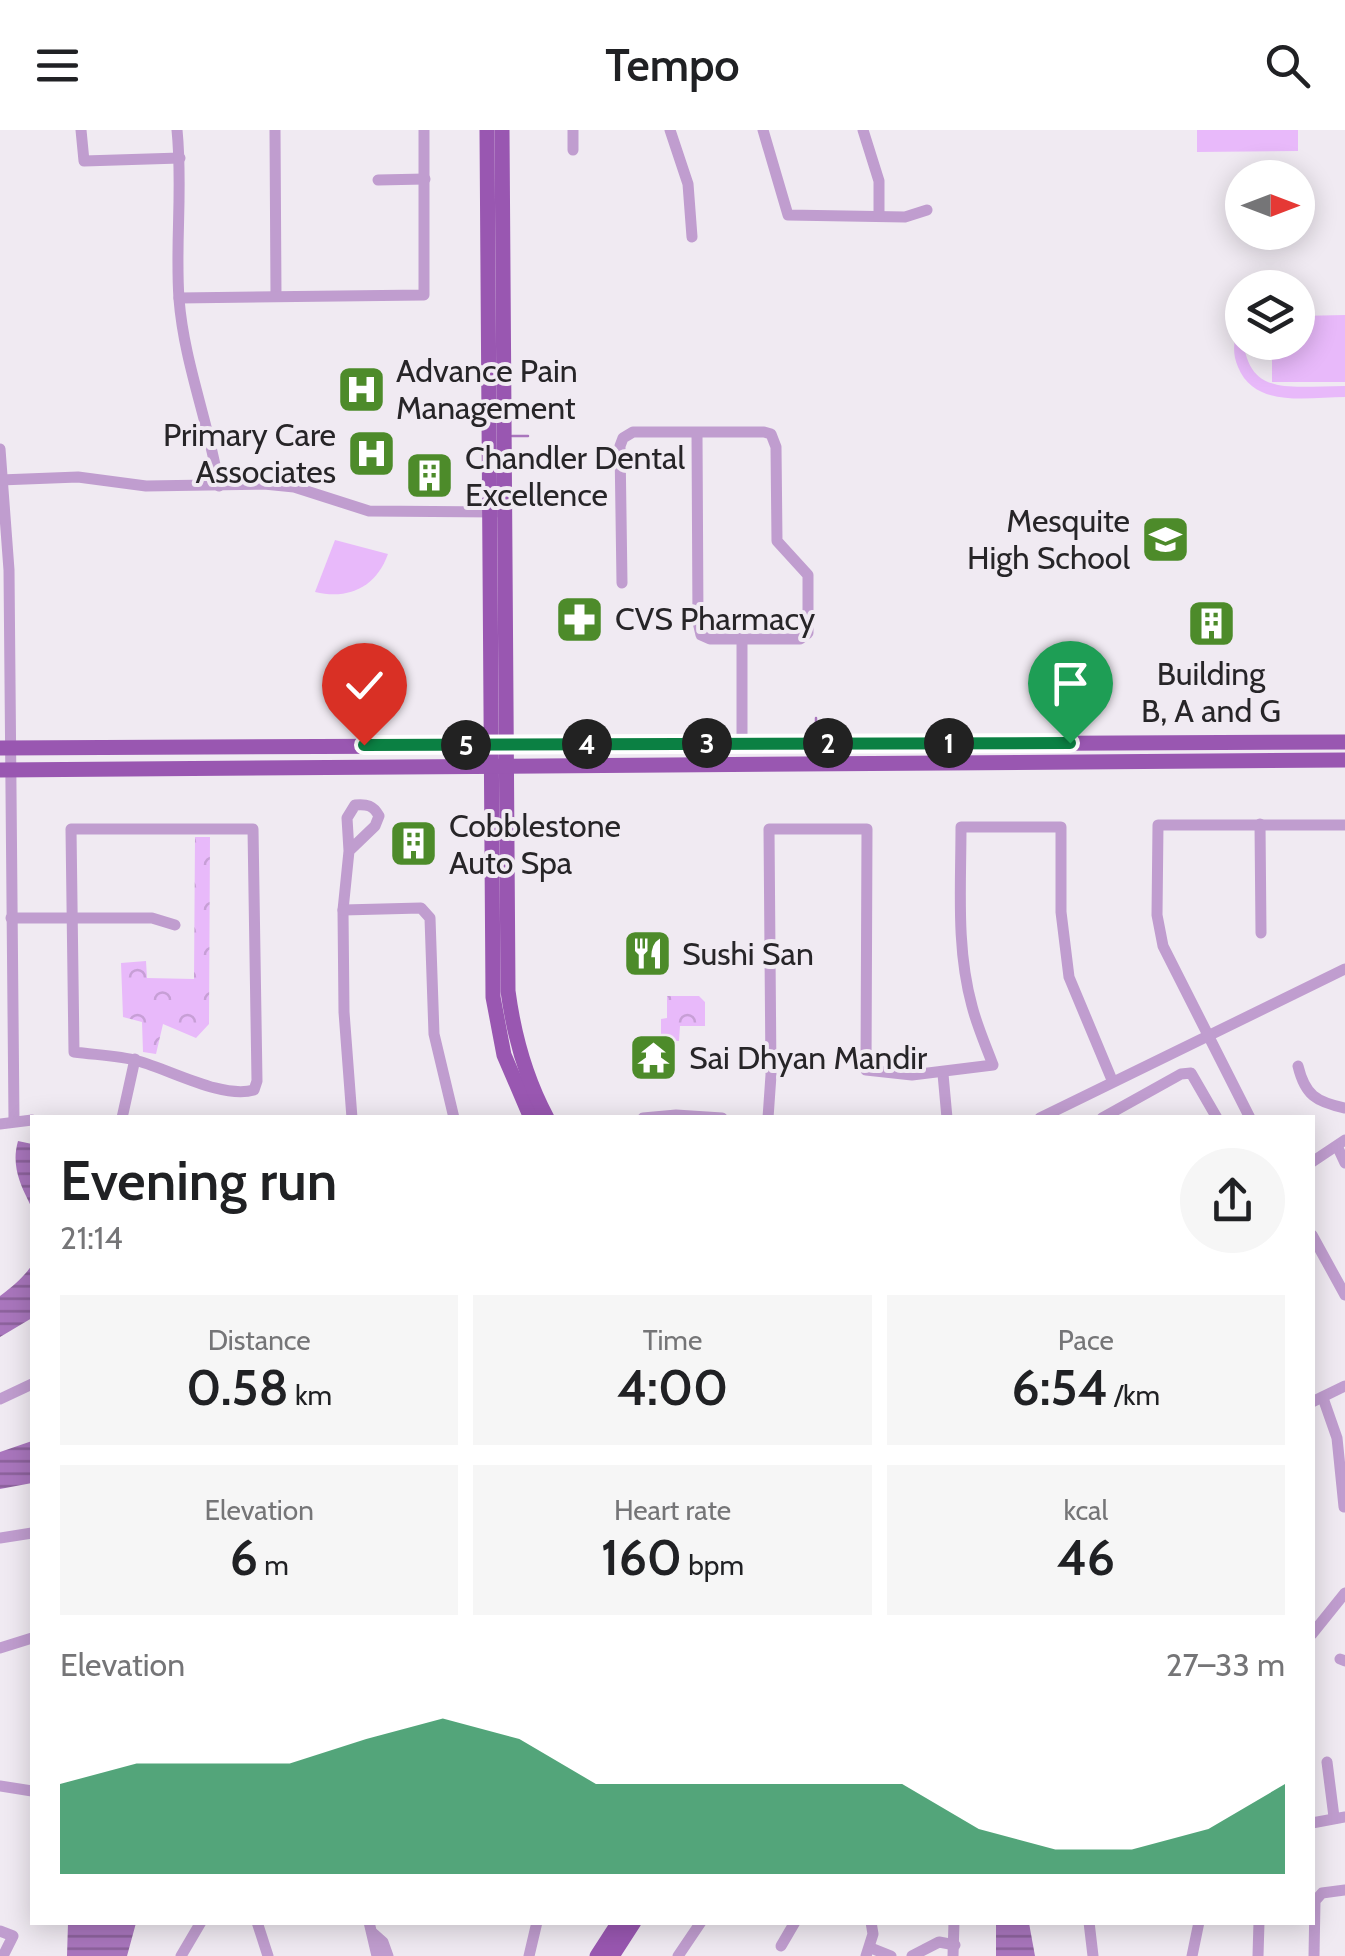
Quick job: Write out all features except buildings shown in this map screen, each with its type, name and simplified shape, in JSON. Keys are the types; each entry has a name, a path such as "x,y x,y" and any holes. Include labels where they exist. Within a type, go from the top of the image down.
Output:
{"main road":[{"path":"487,130 497,512"},
{"path":"502,130 497,512 501,984 504,1055 530,1115"},
{"path":"488,228 494,239 494,266 502,278"},
{"path":"5,770 251,767 498,755 634,743 1345,742"},
{"path":"629,764 634,743"},
{"path":"742,743 742,764"},
{"path":"251,746 251,767"},
{"path":"5,748 251,746 629,764 1345,760"},
{"path":"501,984 526,1073 546,1115"},
{"path":"597,1956 616,1925"},
{"path":"612,1956 632,1925"}],"street":[{"path":"81,130 84,160 180,158"},
{"path":"176,130 180,158 179,298 192,378 219,486"},
{"path":"275,130 276,296"},
{"path":"179,298 424,295 424,130"},
{"path":"573,130 573,150"},
{"path":"670,130 688,184 692,236"},
{"path":"763,130 788,215 905,217 927,210"},
{"path":"863,130 879,180 879,216"},
{"path":"378,180 424,178"},
{"path":"622,584 616,510 623,438 633,432 771,434 776,448 777,541 806,571 810,581 810,628 805,638 702,635 698,622 698,433"},
{"path":"0,449 8,570 5,770 11,918 6,1016 7,1123"},
{"path":"2,480 88,477 146,486 264,484 294,488 369,511 497,512"},
{"path":"742,638 742,743"},
{"path":"1260,824 1261,933"},
{"path":"1248,1115 1162,946 1157,915 1158,825 1345,825"},
{"path":"768,1115 769,829 867,830 866,1070 912,1075 994,1065 972,1009 965,974 961,827 1060,827 1061,912 1070,977 1112,1080"},
{"path":"71,829 253,829 257,1081 254,1090 226,1090 135,1060 74,1052 72,918 71,829"},
{"path":"348,851 342,910 352,1115"},
{"path":"342,910 415,908 430,918 434,1034 453,1115"},
{"path":"11,918 152,918 175,925"},
{"path":"1052,1115 1112,1080 1345,969"},
{"path":"123,1115 135,1060"},
{"path":"1298,1066 1303,1086 1312,1098 1345,1108"},
{"path":"1107,1115 1182,1074 1192,1073 1216,1115"},
{"path":"943,1074 947,1115"},
{"path":"1315,1160 1341,1144 1345,1164"},
{"path":"1315,1240 1345,1295"},
{"path":"0,1399 30,1385"},
{"path":"1344,1506 1337,1438 1318,1400 1345,1386"},
{"path":"0,1538 30,1533"},
{"path":"1315,1630 1345,1593"},
{"path":"0,1648 30,1639"},
{"path":"1327,1762 1339,1817"},
{"path":"0,1786 30,1792"},
{"path":"1315,1901 1322,1894 1345,1890"},
{"path":"181,1956 200,1925"},
{"path":"258,1925 268,1956"},
{"path":"529,1956 536,1925"},
{"path":"678,1956 699,1925"},
{"path":"781,1946 793,1925"},
{"path":"871,1925 869,1952 891,1956"},
{"path":"1089,1925 1093,1956"},
{"path":"1192,1956 1198,1925"},
{"path":"1258,1925 1258,1956"},
{"path":"1314,1956 1315,1925"},
{"path":"372,1928 372,1944 378,1956"},
{"path":"372,1928 388,1956"},
{"path":"3,1956 6,1933"},
{"path":"912,1956 939,1942 954,1950"}],"green space":[{"path":"1197,130 1298,130 1298,151 1197,152"},
{"path":"1345,315 1345,382 1272,382 1272,360 1315,360 1315,316"},
{"path":"1249,360 1258,376 1270,383 1345,386 1345,397 1300,399 1270,395 1246,380 1236,361"},
{"path":"335,540 388,554 376,575 360,588 339,594 315,592"},
{"path":"195,837 210,837 209,1024 196,1038 163,1024 156,1054 143,1052 142,1022 123,1017 121,963 146,961 147,978 194,979"},
{"path":"667,996 699,996 705,1002 705,1026 680,1026 679,1041 661,1041"}],"shaded area":[{"path":"18,1141 30,1144 30,1205 20,1183 16,1163"},
{"path":"30,1266 30,1319 0,1337 0,1296"},
{"path":"30,1442 30,1483 0,1489 0,1452"},
{"path":"68,1925 135,1925 127,1956 67,1956"},
{"path":"996,1925 1029,1925 1035,1956 996,1956"}],"waterway":[{"path":"512,436 528,436"},
{"path":"816,718 816,733"}],"place":[{"name":"Advance Pain Management","path":"361,389"},
{"name":"Primary Care Associates","path":"371,453"},
{"name":"Chandler Dental Excellence","path":"430,476"},
{"name":"Mesquite High School","path":"1165,539"},
{"name":"CVS Pharmacy","path":"580,619"},
{"name":"Building B, A and G","path":"1211,624"},
{"name":"Cobblestone Auto Spa","path":"414,844"},
{"name":"Sushi San","path":"647,954"},
{"name":"Sai Dhyan Mandir","path":"654,1058"}],"route":[{"path":"364,745 1070,743"}]}
